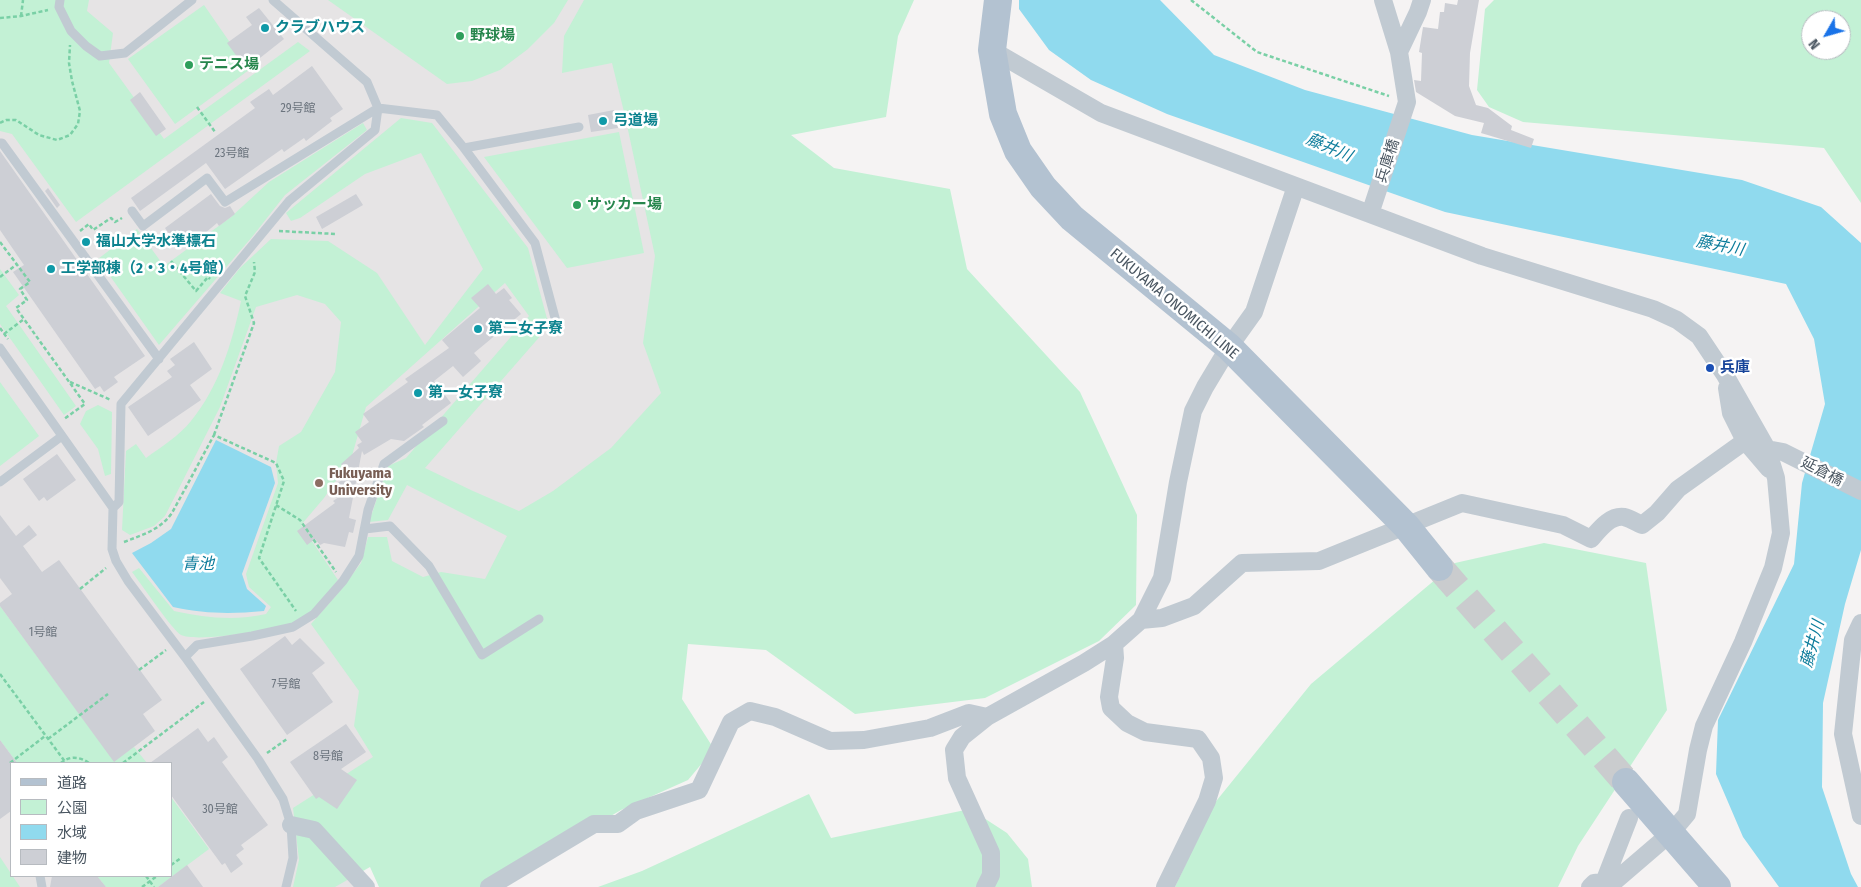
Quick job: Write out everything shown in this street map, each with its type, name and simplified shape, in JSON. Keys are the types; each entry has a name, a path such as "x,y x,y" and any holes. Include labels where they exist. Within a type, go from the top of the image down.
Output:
{"main road":[{"name":"FUKUYAMA ONOMICHI LINE","path":"998,0 992,50 1003,114 1018,151 1043,187 1072,218 1229,347 1406,526 1440,568"},
{"path":"1626,782 1717,887"}],"street":[{"path":"1384,0 1399,52 1405,110"},
{"path":"1399,52 1422,0"},
{"path":"992,50 1101,113 1296,186 1372,209 1482,256 1652,309 1676,320 1698,336 1775,451 1781,533 1773,568 1743,642 1704,726 1687,814 1671,833 1615,881 1600,886"},
{"name":"兵庫橋","path":"1372,209 1405,110"},
{"path":"985,887 991,875 991,853 957,778 954,750 962,737 987,718 1114,644 1141,620 1162,578 1178,482 1194,411 1205,387 1229,347 1254,312 1296,186"},
{"path":"1725,375 1732,413 1745,441 1776,478"},
{"path":"1141,620 1162,618 1194,606 1242,563 1319,562 1462,503 1563,525 1591,539 1613,518 1624,517 1642,526 1657,514 1678,489 1745,441"},
{"name":"延倉橋","path":"1775,451 1861,491"},
{"path":"1861,623 1853,640 1843,734 1861,816"},
{"path":"1114,644 1115,658 1109,697 1111,708 1127,723 1144,732 1198,739 1211,758 1214,778 1206,801 1165,887"},
{"path":"489,887 594,824 618,824 636,811 699,790 731,722 750,711 775,717 830,742 864,740 930,728 969,713 987,718"},
{"path":"1600,886 1629,818"},
{"path":"291,825 314,830 366,887"}],"lane":[{"path":"59,4 71,31 86,46 100,56 125,53 192,0"},
{"path":"113,508 119,502 121,404 289,201 375,130 378,108 367,82 273,0"},
{"path":"132,211 143,226 207,178 225,202 378,108 436,115 464,148 535,243 558,329"},
{"path":"464,148 579,127"},
{"path":"0,142 158,359"},
{"path":"0,348 113,508 112,549 116,562 258,759 282,799 291,825 293,858 286,887"},
{"path":"185,657 197,645 293,627 314,614 343,581 359,556 368,510 384,464 443,421"},
{"path":"0,482 62,436"},
{"path":"365,529 390,526 429,566 482,655 539,619"}],"path":[{"path":"21,16 23,0"},
{"path":"1191,0 1257,52 1405,110"},
{"path":"0,18 21,16 59,4"},
{"path":"0,123 6,120 16,120 39,135 57,140 70,135 78,124 80,111 69,63 71,31"},
{"path":"197,108 215,132"},
{"path":"70,237 89,224 93,230 111,218 114,222 132,211"},
{"path":"262,234 281,231 336,234"},
{"path":"0,242 30,282 20,289 27,300 16,308 85,404 63,419"},
{"path":"112,549 152,531 166,522 214,435 254,323 245,296 255,272 252,246"},
{"path":"171,261 196,291 208,277 219,286"},
{"path":"0,277 16,265"},
{"path":"4,334 24,319"},
{"path":"69,381 121,404"},
{"path":"214,435 276,463 284,481 259,558 303,621"},
{"path":"276,505 300,520 343,581"},
{"path":"80,589 116,562"},
{"path":"139,670 175,643"},
{"path":"0,674 63,762 78,757 87,762"},
{"path":"11,762 108,694"},
{"path":"124,762 212,696"},
{"path":"258,759 287,739"},
{"path":"172,864 181,858"},
{"path":"147,877 154,887"},
{"path":"142,887 156,877"}],"shaded area":[{"name":"Fukuyama University","path":"0,0 625,0 678,384 321,838 369,887 0,887"}],"green space":[{"path":"0,0 89,0 87,11 113,33 109,63 164,139 298,42 310,51 76,222 12,134 0,131"},
{"name":"野球場","path":"328,0 568,0 554,23 528,49 500,70 472,81 447,84"},
{"path":"584,0 914,0 898,36 886,117 791,135 834,168 950,189 967,269 1080,392 1137,515 1136,605 1099,641 985,698 855,714 766,650 688,644 682,699 714,749 688,780 621,810 489,887 379,887 370,867 335,887 293,887 299,860 293,808 373,757 354,726 359,691 311,624 340,591 361,563 368,537 387,537 392,561 423,577 441,572 485,579 507,536 407,485 388,520 369,522 388,466 406,458 529,316 505,283 366,407 351,459 324,498 301,525 338,580 309,613 297,621 274,628 221,636 190,637 181,635 164,616 132,572 139,568 174,611 220,618 266,614 271,607 249,587 246,574 278,483 276,463 279,446 301,432 335,372 341,322 325,304 297,295 256,307 220,407 165,516 154,526 130,535 122,530 126,451 136,444 146,458 181,432 201,408 217,379 229,348 241,301 220,293 240,268 271,239 328,241 377,273 425,345 483,269 421,153 365,174 300,218 291,221 286,213 401,118 432,123 528,248 549,326 425,468 519,511 553,491 611,448 661,393 643,343 655,256 612,63 562,73 564,36"},
{"path":"1494,0 1861,0 1861,203 1824,148 1523,122 1489,107 1477,90 1485,9"},
{"name":"テニス場","path":"204,5 249,70 175,124 128,59"},
{"path":"363,123 367,130 285,195 252,237 159,345 98,259 137,229 164,266 231,217 269,182"},
{"name":"サッカー場","path":"619,132 644,253 567,268 484,157"},
{"path":"0,269 19,295 6,306 76,406 64,415 0,324"},
{"path":"0,382 39,436 0,466"},
{"path":"98,405 112,412 111,474 105,476 98,449 80,424 86,411"},
{"path":"1544,543 1646,563 1667,710 1578,846 1558,887 1175,887 1213,805 1311,684 1455,563"},
{"path":"0,606 114,761 134,747 146,762 16,762 0,740"},
{"path":"809,794 831,838 970,809 1007,833 1028,859 1032,887 598,887 642,871"},
{"path":"172,798 209,849 172,877"},
{"path":"0,857 10,872 10,877 13,877 20,887 0,887"},
{"path":"98,877 171,877 158,887 106,887"}],"water":[{"name":"藤井川","path":"1019,0 1160,0 1214,55 1305,90 1472,135 1742,180 1821,207 1861,243 1861,550 1845,604 1823,703 1822,787 1851,874 1858,887 1779,887 1743,837 1716,774 1718,720 1794,564 1802,483 1825,404 1814,339 1786,284 1445,212 1167,114 1091,80 1049,50 1019,9"},
{"name":"青池","path":"216,440 271,467 275,483 242,574 247,589 266,606 264,611 219,613 173,607 132,553 171,529"}],"building":[{"path":"1458,0 1479,0 1470,53 1469,86 1476,105 1488,108 1512,126 1511,130 1534,139 1531,148 1481,133 1484,123 1455,116 1416,92 1414,80 1421,81 1422,53 1419,52 1423,27 1438,29 1440,12 1444,12 1445,3 1457,5"},
{"path":"259,8 284,39 246,69 227,43 252,25 246,17"},
{"path":"312,66 343,109 330,118 332,121 306,141 304,138 284,152 282,149 225,189 206,163 140,211 131,198 255,108 250,102 269,89 273,95"},
{"path":"140,92 166,129 156,136 130,100"},
{"name":"弓道場","path":"614,110 618,128 591,132 588,115"},
{"name":"工学部棟（2・3・4号館）","path":"0,151 145,356 114,377 118,382 104,392 100,386 95,389 13,272 24,265 0,230"},
{"path":"48,188 60,205 57,208 45,191"},
{"path":"211,194 220,206 225,208 230,206 235,214 219,226 217,223 198,239 190,231 175,242 165,228"},
{"path":"356,194 363,205 322,229 316,217"},
{"path":"488,284 496,294 504,288 512,298 509,300 521,314 474,353 481,361 463,377 453,366 434,381 451,403 422,425 424,427 404,441 391,439 364,455 362,451 349,518 356,520 353,533 349,532 345,547 324,543 320,545 315,539 307,545 297,531 335,503 333,501 339,497 336,492 341,488 338,483 343,479 339,473 345,469 341,464 359,448 357,445 362,442 355,432 369,422 363,414 408,382 405,379 449,348 442,340 480,308 471,298"},
{"path":"194,342 212,369 190,385 201,400 148,436 128,407 172,377 167,371 175,365 170,359"},
{"path":"57,454 76,480 47,501 44,497 39,501 23,479"},
{"path":"0,515 16,536 29,525 37,535 23,546 42,572 59,560 162,700 143,714 155,731 114,762 0,606 0,603 12,594 0,578"},
{"path":"285,636 292,645 300,638 325,663 312,673 333,702 287,735 240,669"},
{"path":"346,724 366,752 341,769 357,780 337,809 319,797 316,799 290,762"},
{"path":"198,728 208,742 214,737 228,757 222,762 268,825 241,845 244,849 236,855 243,864 231,873 225,863 222,865 172,796 172,762 151,762"},
{"path":"0,740 16,762 10,762 10,812 0,819"},
{"path":"187,865 203,887 158,887"},
{"path":"52,877 98,877 106,887 50,887"}],"tunnel":[{"path":"1439,567 1626,782"}],"place":[{"name":"クラブハウス","path":"265,28"},
{"name":"野球場","path":"460,36"},
{"name":"テニス場","path":"189,65"},
{"name":"弓道場","path":"603,121"},
{"name":"サッカー場","path":"577,205"},
{"name":"福山大学水準標石","path":"86,242"},
{"name":"工学部棟（2・3・4号館）","path":"51,269"},
{"name":"第二女子寮","path":"478,329"},
{"name":"兵庫","path":"1710,368"},
{"name":"第一女子寮","path":"418,393"},
{"name":"Fukuyama University","path":"319,483"}]}
